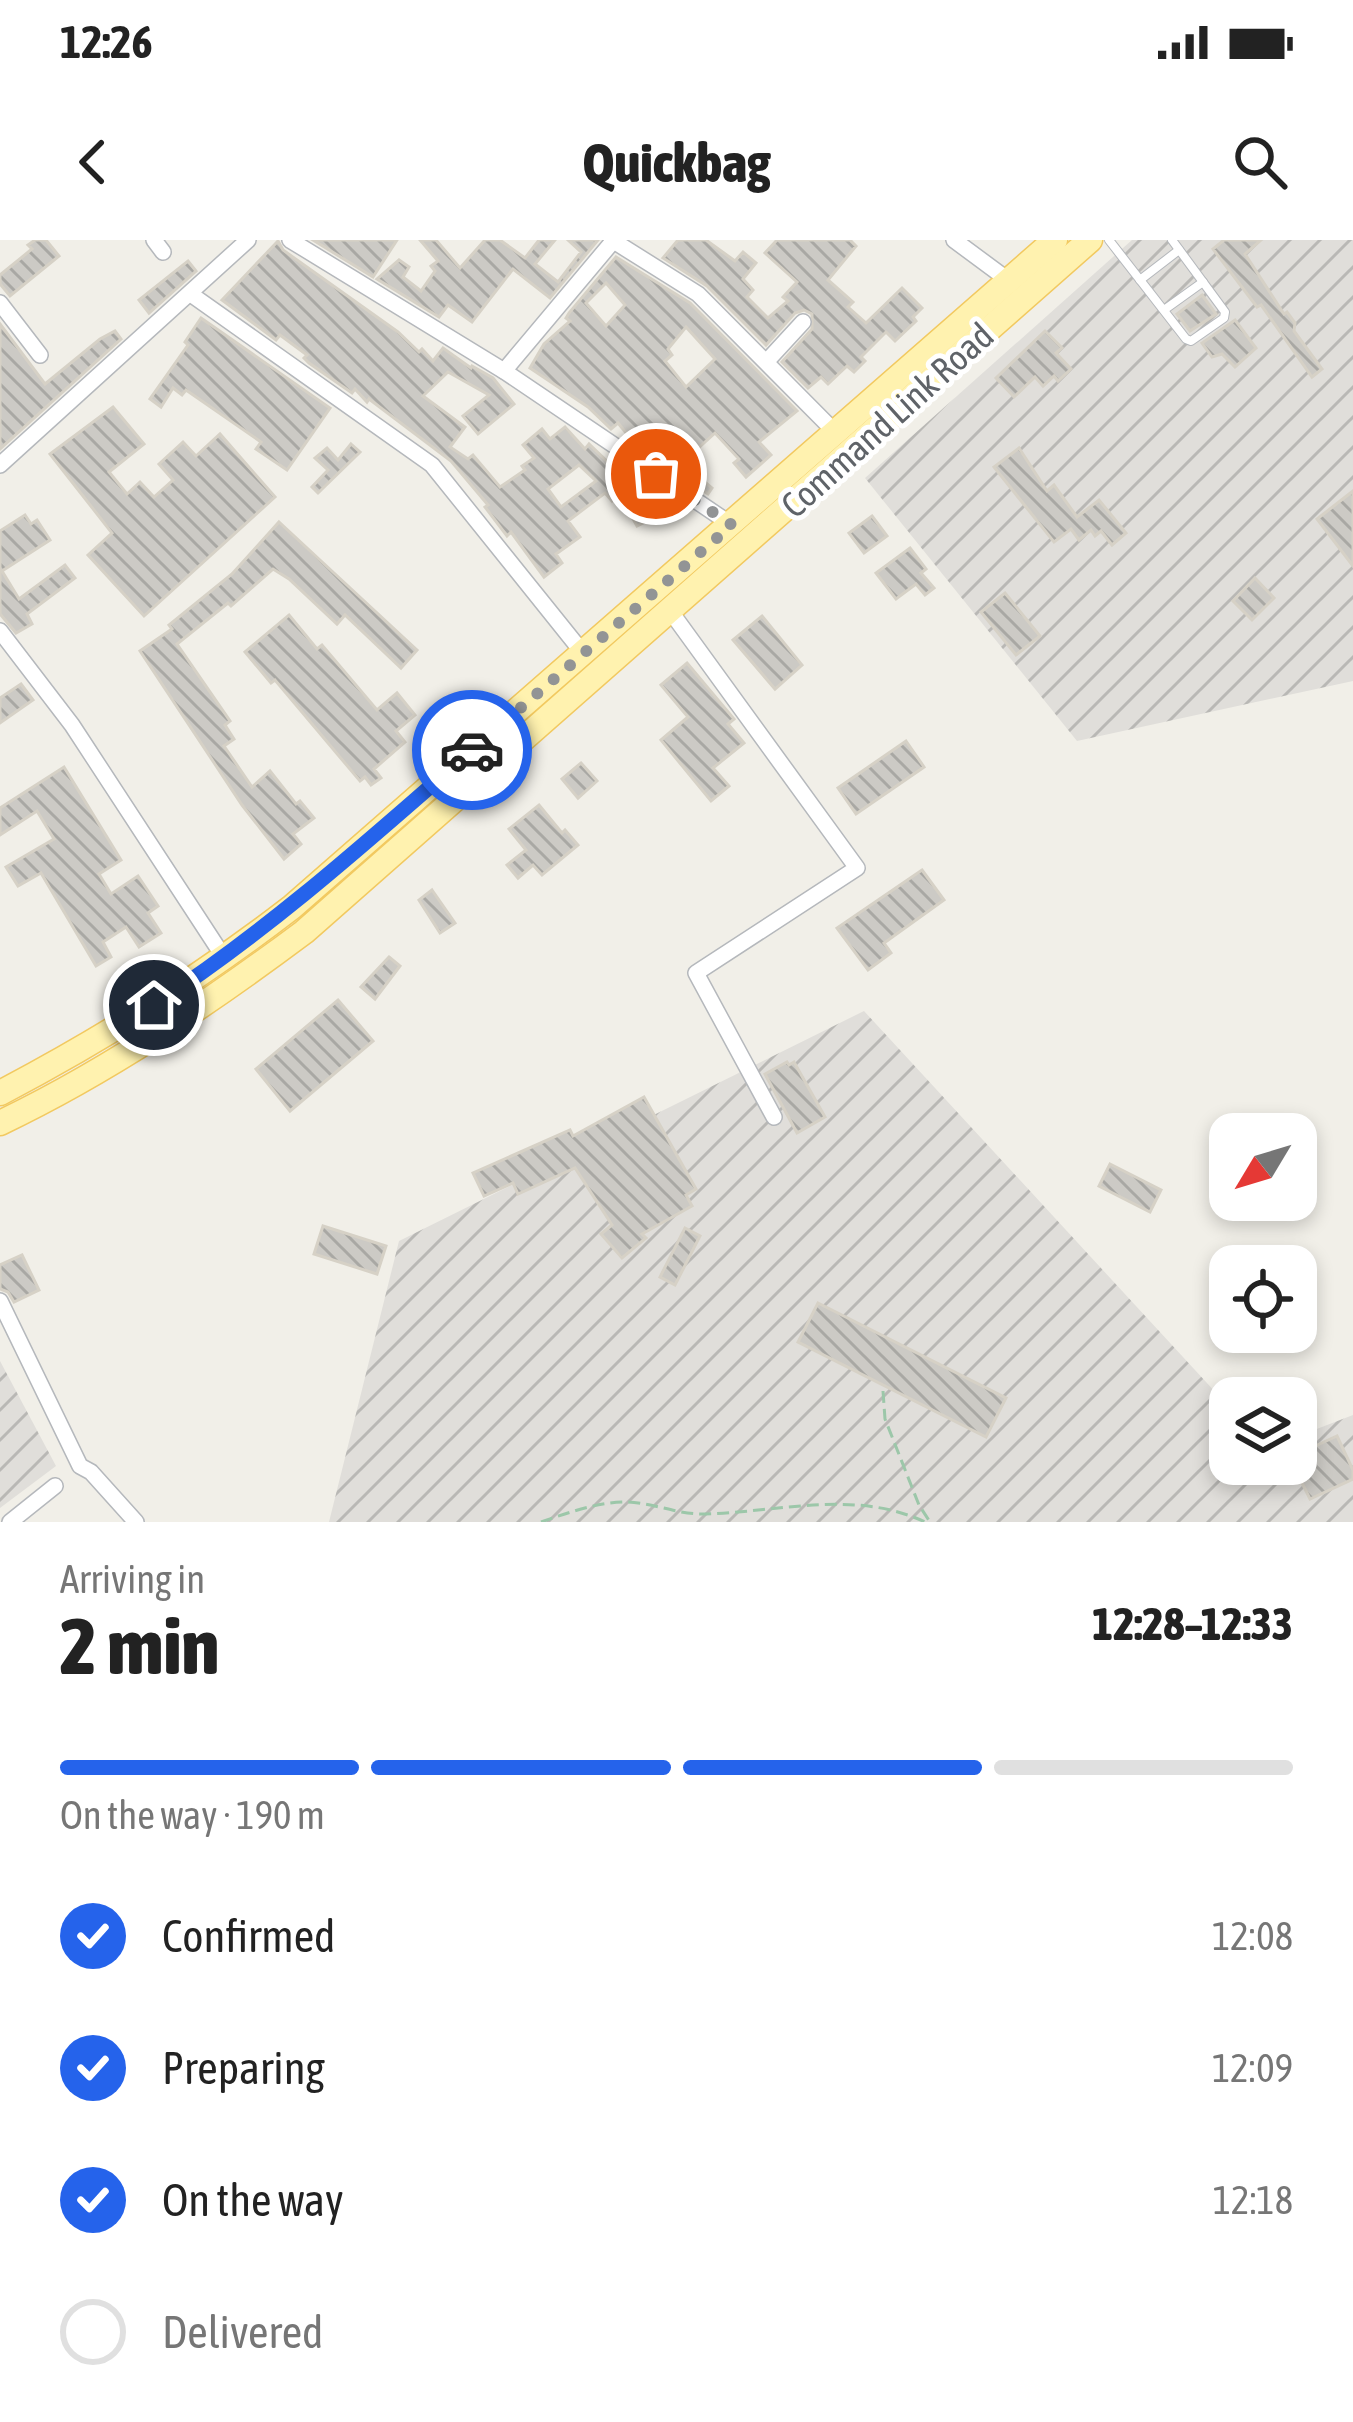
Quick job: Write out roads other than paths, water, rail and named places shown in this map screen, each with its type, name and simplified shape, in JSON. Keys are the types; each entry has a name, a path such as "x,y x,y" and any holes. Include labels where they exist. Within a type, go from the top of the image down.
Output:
{"main road":[{"name":"Command Link Road","path":"0,1093 83,1048 225,959 292,907 1055,240"},
{"name":"Command Link Road","path":"0,1123 131,1050 289,943 1090,240"}],"street":[{"path":"0,465 248,240"},
{"path":"290,240 504,371 732,525"},
{"path":"504,371 613,240 698,294 837,434"},
{"path":"954,240 1008,280"},
{"path":"192,295 432,465 583,653"},
{"path":"0,303 40,355"},
{"path":"768,360 803,322"},
{"path":"671,612 857,868 696,973 774,1117"},
{"path":"0,631 72,725 225,959"},
{"path":"0,1301 80,1466 136,1522"},
{"path":"10,1522 55,1486"}],"lane":[{"path":"1109,240 1186,340 1192,341 1225,312 1172,240"},
{"path":"1140,280 1179,250"},
{"path":"1164,310 1203,282"}]}
